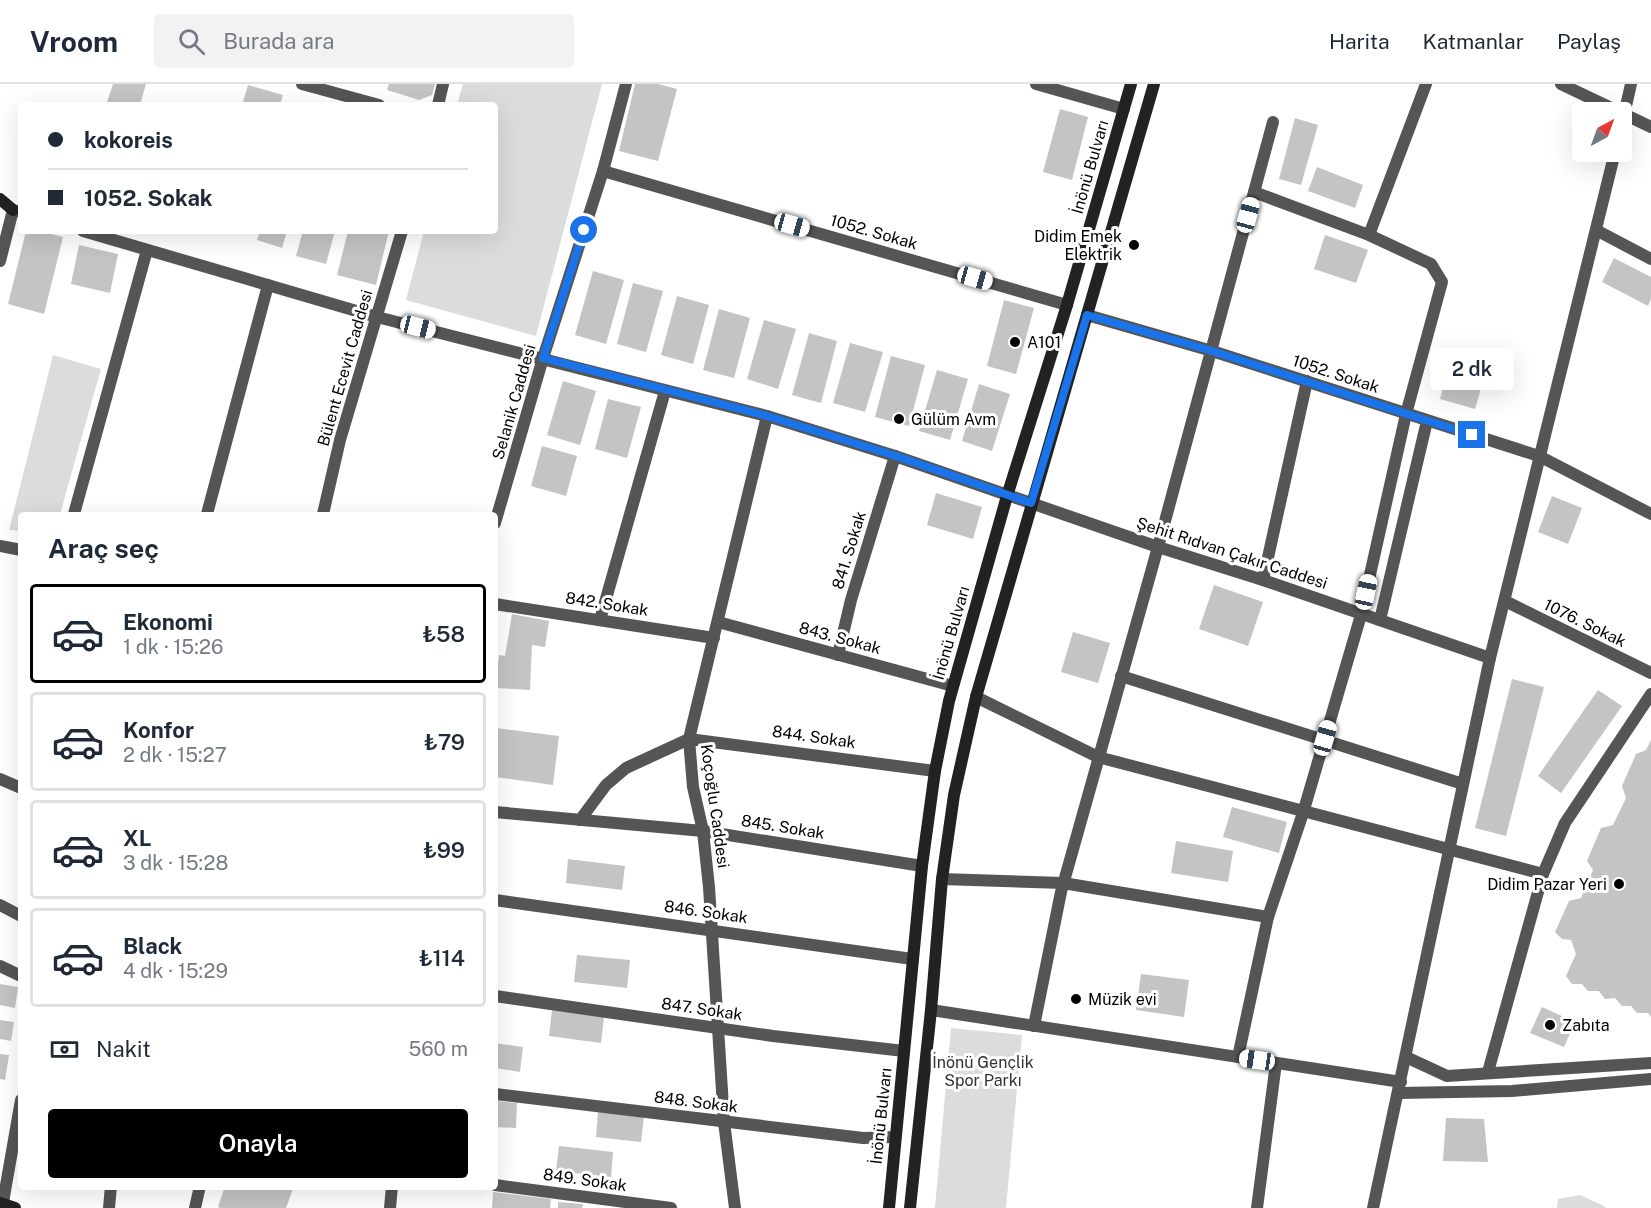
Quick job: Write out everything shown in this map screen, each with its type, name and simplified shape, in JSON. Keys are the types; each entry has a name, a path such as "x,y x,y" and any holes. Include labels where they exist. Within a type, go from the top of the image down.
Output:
{"main road":[{"name":"İnönü Bulvarı","path":"889,1208 894,1137 922,866 935,771 953,686 1007,496 1067,305 1131,84"},
{"path":"910,1208 932,1010 942,879 954,795 976,698 1154,84"},
{"path":"0,199 11,211"},
{"path":"1,1205 15,1208"}],"street":[{"path":"302,84 368,102"},
{"path":"439,102 443,84"},
{"name":"Selanik Caddesi","path":"498,513 543,358 603,171 626,84"},
{"path":"1036,84 1124,109"},
{"path":"1369,236 1426,84"},
{"path":"1561,84 1593,102"},
{"path":"1627,102 1631,84"},
{"path":"1632,121 1651,126"},
{"path":"1034,1026 1063,883 1158,547 1273,122"},
{"path":"1373,1208 1490,657 1613,162"},
{"name":"1052. Sokak","path":"603,171 1067,305"},
{"path":"1238,1058 1268,917 1303,813 1361,615 1406,414 1442,282 1431,264 1369,236 1254,192"},
{"path":"0,261 11,211"},
{"path":"1596,230 1651,259"},
{"name":"Şehit Rıdvan Çakır Caddesi","path":"93,234 377,317 767,416 896,456 1007,496 1490,657"},
{"name":"Bülent Ecevit Caddesi","path":"323,512 340,440 401,234"},
{"path":"75,512 147,250"},
{"path":"208,512 268,285"},
{"name":"1052. Sokak","path":"1087,315 1212,351 1539,456 1651,514"},
{"path":"1263,580 1307,381"},
{"path":"600,620 666,391"},
{"name":"Koçoğlu Caddesi","path":"735,1208 724,1122 703,831 693,787 689,739 767,416"},
{"path":"1380,620 1427,421"},
{"name":"841. Sokak","path":"838,655 851,600 896,456"},
{"path":"0,546 18,549"},
{"name":"1076. Sokak","path":"1505,601 1651,673"},
{"name":"842. Sokak","path":"498,604 714,638"},
{"name":"843. Sokak","path":"718,622 953,686"},
{"path":"1121,676 1325,738 1463,784"},
{"path":"1488,1072 1543,874 1565,823 1651,694"},
{"path":"976,698 1098,757 1303,813 1449,848 1543,874"},
{"path":"580,820 606,785 626,768 689,739"},
{"name":"844. Sokak","path":"689,739 935,771"},
{"path":"0,779 18,787"},
{"name":"845. Sokak","path":"498,812 703,831 922,866"},
{"path":"942,879 1063,883 1268,917"},
{"name":"846. Sokak","path":"498,900 710,928 912,959"},
{"path":"0,905 18,914"},
{"path":"0,966 18,975"},
{"name":"847. Sokak","path":"498,996 717,1029 904,1051"},
{"path":"932,1010 1276,1063 1400,1088 1512,1091 1651,1079"},
{"path":"1406,1057 1447,1076 1651,1063"},
{"path":"1257,1208 1276,1063"},
{"name":"848. Sokak","path":"498,1094 863,1138 894,1137"},
{"path":"1,1205 18,1116"},
{"name":"849. Sokak","path":"498,1185 672,1208"},
{"path":"108,1208 110,1190"},
{"path":"195,1208 199,1190"},
{"path":"388,1190 390,1208"}],"green space":[{"path":"463,84 602,84 536,336 406,300 423,234 498,234 498,102 458,102"},
{"path":"53,355 101,369 61,512 18,512 18,531 9,530"},
{"name":"İnönü Gençlik Spor Parkı","path":"951,1028 1022,1035 1006,1208 935,1208"},
{"path":"1580,1195 1606,1208 1557,1208 1558,1199"}],"building":[{"path":"113,84 146,84 141,102 107,102"},
{"path":"389,84 435,84 432,95 419,100 387,90"},
{"path":"635,84 658,84 677,89 658,161 619,151"},
{"path":"248,85 283,95 281,102 243,102"},
{"path":"1060,109 1088,117 1072,180 1043,172"},
{"path":"1295,118 1318,125 1301,185 1279,179"},
{"path":"1317,167 1363,185 1355,208 1308,191"},
{"path":"25,234 51,234 63,237 44,314 8,304"},
{"path":"259,234 286,234 282,248 257,240"},
{"path":"302,234 334,234 326,264 296,256"},
{"path":"347,234 388,234 376,285 337,275"},
{"path":"1325,235 1368,250 1356,283 1314,269"},
{"path":"79,245 118,254 110,293 71,284"},
{"path":"1614,258 1651,277 1651,299 1648,306 1602,282"},
{"path":"593,271 624,280 606,344 575,335"},
{"path":"633,283 663,291 646,352 617,344"},
{"path":"677,296 709,305 693,364 661,355"},
{"path":"1004,300 1034,308 1016,374 987,366"},
{"path":"719,309 750,318 734,378 703,370"},
{"path":"764,320 796,329 778,389 747,379"},
{"path":"809,333 837,341 821,403 792,395"},
{"path":"850,343 883,352 865,412 833,403"},
{"path":"891,356 925,365 909,426 875,417"},
{"path":"1448,368 1484,378 1475,409 1440,399"},
{"path":"937,370 968,379 950,440 919,431"},
{"path":"563,381 596,391 580,445 547,435"},
{"path":"979,384 1010,394 992,451 962,441"},
{"path":"608,399 641,407 627,458 595,449"},
{"path":"542,446 577,456 566,496 531,486"},
{"path":"936,493 982,507 973,539 927,525"},
{"path":"1552,496 1582,508 1568,544 1538,532"},
{"path":"1214,585 1263,602 1248,646 1199,629"},
{"path":"512,614 549,621 545,647 532,645 530,690 498,688 499,655 505,656"},
{"path":"1073,632 1110,643 1098,683 1061,672"},
{"path":"1512,679 1544,687 1506,836 1475,828"},
{"path":"1598,690 1622,706 1561,793 1538,776"},
{"path":"498,728 559,736 553,785 498,777"},
{"name":"Didim Pazar Yeri","path":"1651,740 1651,1017 1648,1013 1637,1013 1631,1006 1622,1006 1615,998 1605,999 1599,991 1588,991 1582,984 1572,984 1566,976 1576,954 1571,940 1562,939 1555,932 1569,901 1581,898 1593,870 1587,861 1601,828 1613,825 1626,798 1622,786 1636,754 1646,750"},
{"path":"1232,807 1287,822 1279,853 1223,837"},
{"path":"1176,841 1233,851 1228,882 1171,873"},
{"path":"568,859 625,866 622,890 566,883"},
{"path":"577,955 630,960 627,988 574,982"},
{"path":"1141,974 1189,980 1184,1017 1136,1010"},
{"path":"0,984 18,987 15,1008 0,1005"},
{"path":"1542,1007 1575,1022 1564,1047 1530,1033"},
{"path":"552,1010 604,1017 601,1043 549,1036"},
{"path":"0,1020 14,1022 11,1041 0,1039"},
{"path":"498,1043 523,1047 520,1072 498,1068"},
{"path":"0,1054 9,1055 5,1080 0,1079"},
{"path":"498,1101 517,1103 516,1128 498,1127"},
{"path":"598,1112 644,1116 641,1142 596,1137"},
{"path":"1446,1118 1484,1119 1488,1162 1443,1161"},
{"path":"559,1146 613,1152 611,1177 556,1171"},
{"path":"224,1190 293,1190 286,1208 218,1207"},
{"path":"493,1192 551,1199 550,1208 492,1208"},
{"path":"558,1202 583,1204 582,1208 558,1208"}],"place":[{"name":"Didim Emek Elektrik","path":"1134,245"},
{"name":"A101","path":"1015,342"},
{"name":"Gülüm Avm","path":"899,419"},
{"name":"Didim Pazar Yeri","path":"1619,884"},
{"name":"Müzik evi","path":"1076,999"},
{"name":"Zabıta","path":"1550,1025"}],"route":[{"path":"584,230 543,358 767,416 896,456 1031,503 1087,315 1212,351 1472,435"}]}
